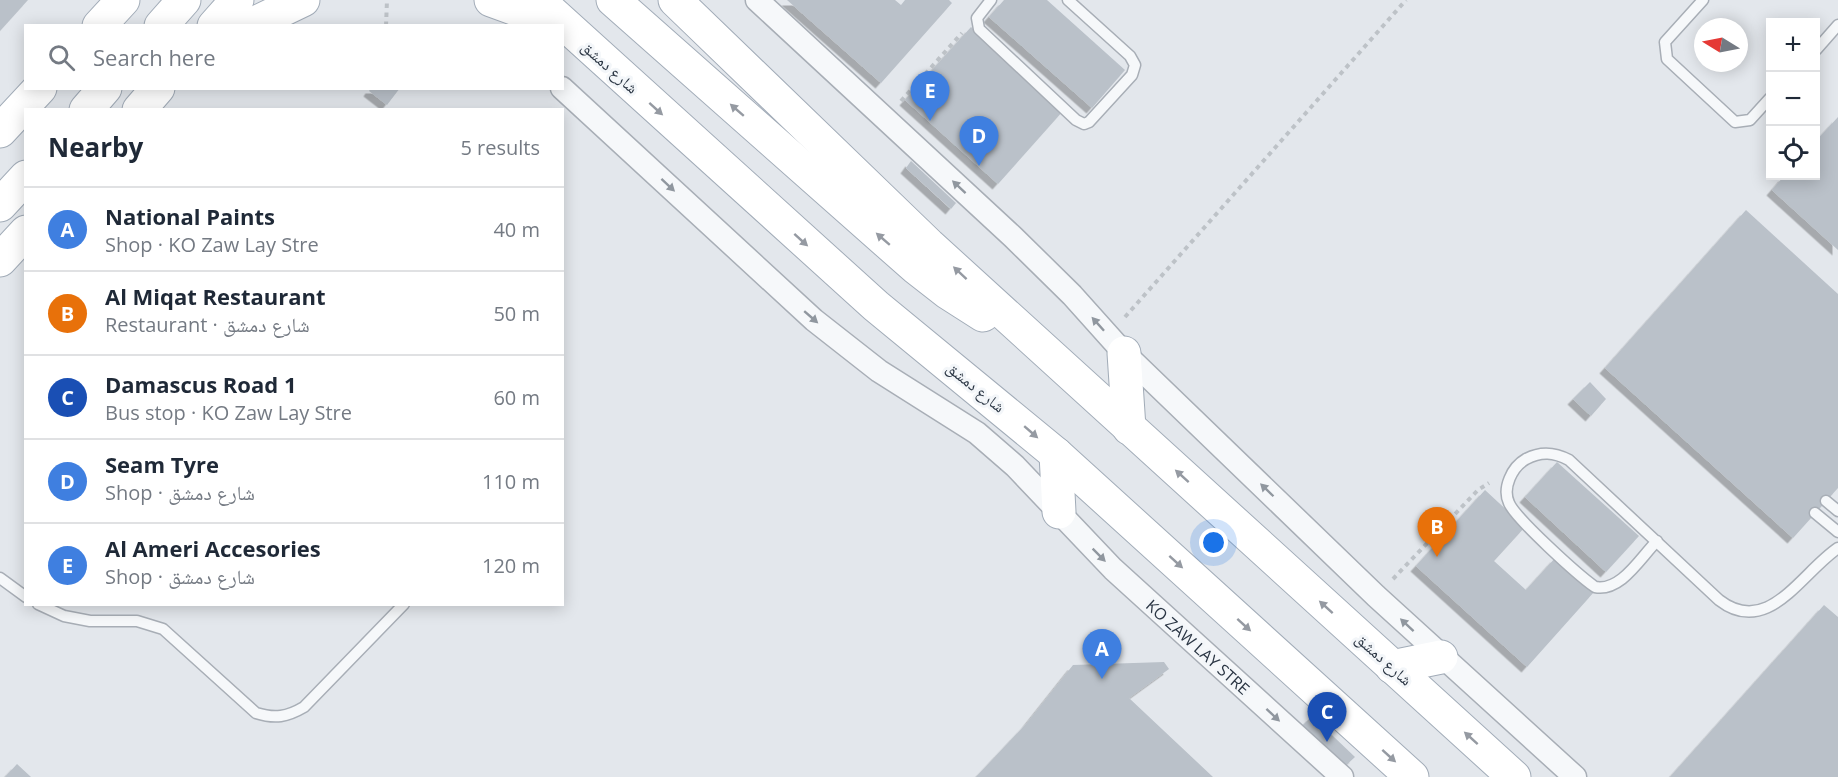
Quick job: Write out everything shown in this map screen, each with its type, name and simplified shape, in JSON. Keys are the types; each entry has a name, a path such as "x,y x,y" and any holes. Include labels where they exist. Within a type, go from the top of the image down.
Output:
{"main road":[{"path":"163,24 184,0"},
{"path":"216,24 237,0"},
{"path":"253,24 303,0"},
{"path":"491,0 557,24"},
{"name":"شارع دمشق","path":"538,0 561,24"},
{"path":"613,0 915,267 966,304 1035,342"},
{"name":"شارع دمشق","path":"675,0 921,237 1514,777"},
{"name":"شارع دمشق","path":"564,27 876,306 1056,454 1412,777"},
{"path":"0,131 38,90"},
{"path":"88,108 103,90"},
{"path":"141,108 157,90"},
{"path":"0,206 24,179"},
{"path":"0,260 24,234"},
{"path":"1117,344 1129,428"},
{"path":"1056,454 1059,512"},
{"path":"1392,667 1441,657"}],"street":[{"path":"757,0 1013,237 1117,344 1441,657 1575,777"},
{"name":"KO ZAW LAY STRE","path":"564,90 814,320 879,371 977,433 1034,484 1113,569 1342,777"}],"lane":[{"path":"991,0 978,14 976,22 981,32 1079,123 1084,124 1089,122 1132,75 1135,65 1130,56 1068,0"},
{"path":"1702,0 1665,42 1667,59 1735,122 1750,120 1766,102"},
{"path":"1820,45 1838,25"},
{"path":"1657,541 1616,584 1605,589 1595,587 1514,512 1506,494 1508,484 1521,462 1545,453 1558,454 1569,460 1657,541 1719,600 1730,608 1744,612 1756,613 1771,607 1820,560 1838,548"},
{"path":"1826,501 1838,511"},
{"path":"1815,513 1838,532"},
{"path":"0,578 24,596"},
{"path":"42,606 64,616 90,621 137,621 163,629 256,713 272,718 290,716 304,707 402,606"}],"path":[{"path":"386,24 387,0"},
{"path":"1117,344 1406,0"},
{"path":"886,117 978,14"},
{"path":"1377,596 1478,490 1489,483 1508,484"}],"building":[{"path":"0,0 28,0 0,31"},
{"path":"787,0 895,0 901,5 905,0 949,0 952,3 881,83"},
{"path":"1004,0 1047,0 1125,70 1092,108 989,17"},
{"path":"971,27 1063,111 998,184 905,100"},
{"path":"370,90 398,90 387,105"},
{"path":"1838,117 1838,250 1772,190 1781,180 1820,180 1820,137"},
{"path":"911,161 956,203 951,209 906,168"},
{"path":"1746,210 1838,294 1838,488 1793,538 1605,368"},
{"path":"1590,382 1606,399 1591,416 1573,399"},
{"path":"1557,462 1639,536 1606,572 1525,497"},
{"path":"1485,490 1525,527 1494,561 1526,590 1556,557 1594,592 1527,667 1416,566"},
{"path":"1824,605 1838,617 1838,777 1670,777"},
{"path":"1164,662 1169,669 1129,698 1213,777 976,777 1027,723 1073,665"},
{"path":"1312,716 1355,757 1342,769 1299,729"},
{"path":"17,764 31,777 5,777"}],"place":[{"name":"Al Ameri Accesories","path":"930,121"},
{"name":"Seam Tyre","path":"979,166"},
{"name":"Al Miqat Restaurant","path":"1437,557"},
{"name":"National Paints","path":"1102,679"},
{"name":"Damascus Road 1","path":"1327,742"}]}
